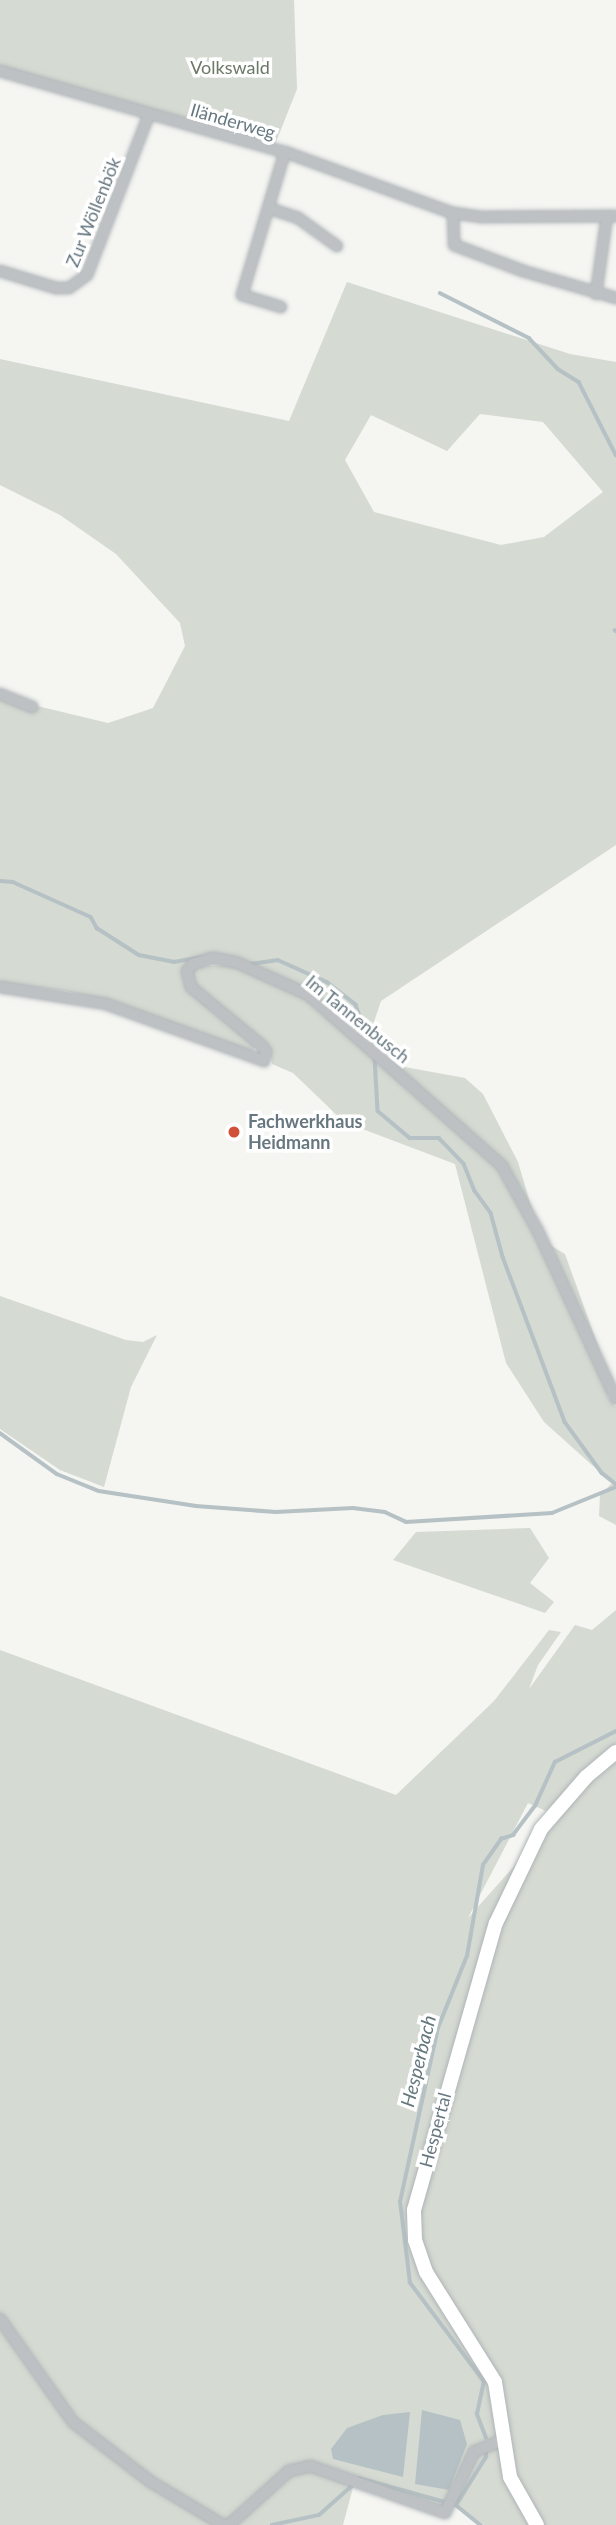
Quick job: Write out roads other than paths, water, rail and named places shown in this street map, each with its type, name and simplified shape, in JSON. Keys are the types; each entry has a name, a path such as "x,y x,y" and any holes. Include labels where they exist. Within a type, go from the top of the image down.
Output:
{"main road":[{"name":"Hespertal","path":"537,2525 510,2477 495,2382 426,2272 415,2240 414,2210 496,1923 541,1829 586,1777 616,1752"}],"street":[{"name":"Iländerweg","path":"0,71 285,152 453,213 481,217 611,216 596,294"},
{"name":"Zur Wöllenbök","path":"0,271 56,288 69,288 87,275 149,114"},
{"path":"281,307 242,295 285,152"},
{"path":"268,208 298,218 337,246"},
{"path":"453,213 454,245 596,294 616,298"},
{"path":"0,694 33,707"},
{"name":"Im Tannenbusch","path":"0,987 106,1004 264,1062 266,1051 261,1045 191,987 187,971 193,964 213,958 238,963 309,995 502,1167 538,1231 616,1399"},
{"path":"0,2319 74,2423 151,2482 212,2520 229,2525 299,2468 310,2466 445,2512 474,2452 505,2440"}],"waterway":[{"path":"440,293 529,338 558,369 579,382 616,455"},
{"path":"0,881 13,882 91,917 97,928 139,955 174,962 209,956"},
{"path":"250,964 278,960 327,982 356,1005 368,1038"},
{"path":"375,1057 378,1111 410,1138 439,1138 464,1164 475,1191 491,1213 503,1257 565,1422 602,1473 616,1484"},
{"path":"0,1433 57,1474 99,1491 196,1506 276,1512 353,1508 385,1512 406,1522 552,1513 616,1487"},
{"name":"Hesperbach","path":"486,2438 477,2414 484,2382 410,2283 400,2202 438,2028 467,1956 483,1865 501,1839 513,1835 535,1806 555,1762 616,1731"},
{"path":"359,2478 456,2505 486,2457 486,2451"},
{"path":"272,2525 319,2515 354,2484"},
{"name":"Hesperbach","path":"456,2505 481,2525"}],"place":[{"name":"Fachwerkhaus Heidmann","path":"234,1132"}],"park label":[{"name":"Volkswald","path":"230,67"}]}
